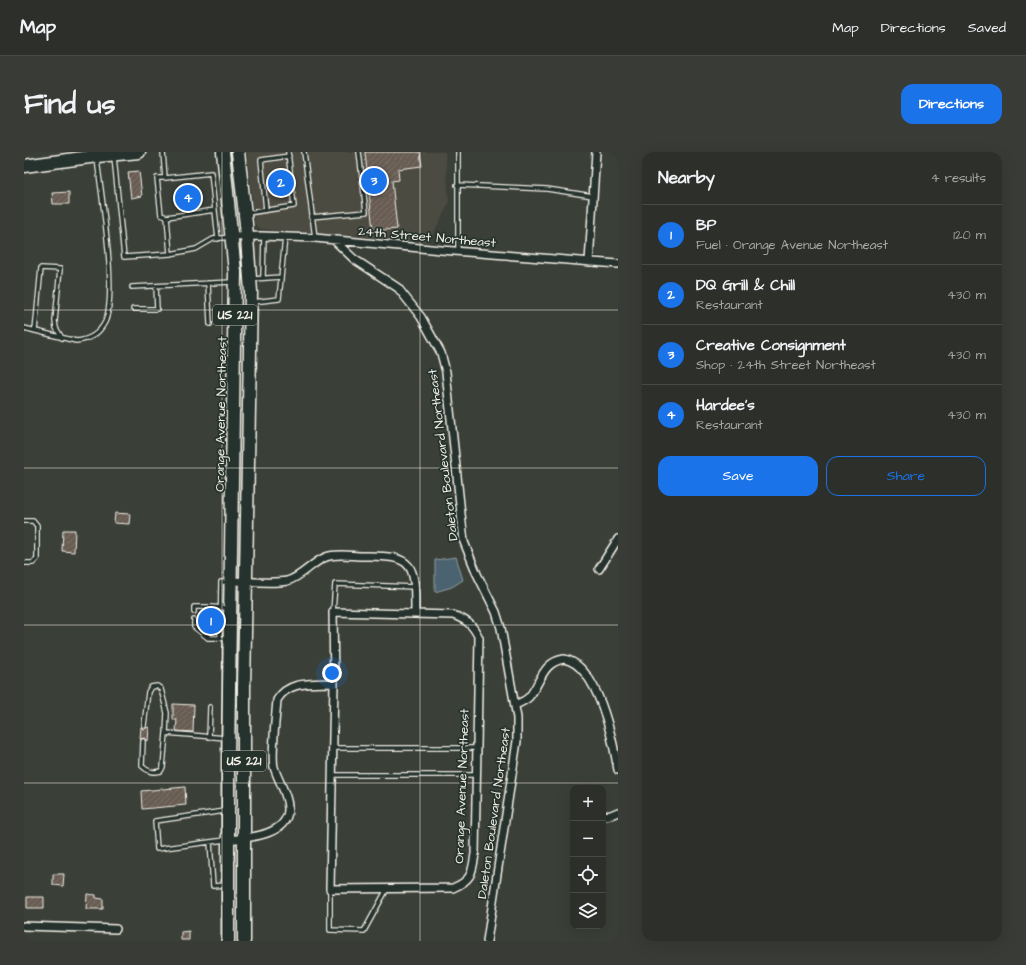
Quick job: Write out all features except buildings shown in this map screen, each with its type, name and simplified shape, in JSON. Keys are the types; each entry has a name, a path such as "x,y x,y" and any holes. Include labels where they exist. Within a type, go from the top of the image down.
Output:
{"main road":[{"path":"24,166 139,152"},
{"name":"Orange Avenue Northeast","path":"223,152 233,236 235,282 232,582 226,608 225,638 229,738 228,941"},
{"name":"US 221","path":"238,152 245,213 250,279 244,941"}],"street":[{"path":"589,262 596,152"},
{"name":"24th Street Northeast","path":"233,236 315,238 618,264"},
{"name":"Daleton Boulevard Northeast","path":"334,240 354,259 398,288 420,317 441,353 447,378 464,542 474,568 496,612 517,718 517,741 487,941"},
{"path":"599,569 618,539"},
{"path":"232,582 287,581 328,556 388,555 399,558 407,563 412,570 415,587 415,614"},
{"path":"330,889 334,683 333,612"},
{"name":"Orange Avenue Northeast","path":"330,889 453,888 463,884 472,873 475,854 479,638 474,627 465,619 454,615 333,612"},
{"path":"515,705 530,696 546,668 552,663 564,659 577,665 589,677 596,692 610,734 618,770"},
{"path":"228,840 274,831 285,820 288,810 274,765 277,700 287,688 299,684 334,683"},
{"path":"606,815 618,812"},
{"path":"24,926 116,929"}],"lane":[{"path":"163,152 165,178"},
{"path":"304,152 315,238"},
{"path":"312,217 366,212 359,152"},
{"path":"458,152 458,251"},
{"path":"114,154 124,257 170,254 196,249 213,239 233,236"},
{"path":"245,213 266,210 294,206 289,154 261,160 266,210"},
{"path":"24,328 76,341 89,338 100,329 108,313 109,303 106,241 97,156"},
{"path":"215,210 167,217 161,215 157,178 212,173 218,239"},
{"path":"457,185 547,189 594,196"},
{"path":"167,217 170,254"},
{"path":"262,278 264,236"},
{"path":"250,302 279,299 285,237"},
{"path":"35,331 41,268 60,269 55,321 56,328 62,338"},
{"path":"250,279 281,277"},
{"path":"132,287 235,282"},
{"path":"208,283 210,324"},
{"path":"133,309 157,309 156,286"},
{"path":"24,521 33,521 37,526 37,559 33,563 24,563"},
{"path":"333,612 335,584 415,587"},
{"path":"194,612 194,607 226,608"},
{"path":"209,607 209,613"},
{"path":"194,620 194,627 208,638 225,638"},
{"path":"208,630 208,638"},
{"path":"143,740 142,766 147,771 161,771 163,767 167,713 161,689 157,686 152,687 148,692 144,726"},
{"path":"209,737 210,707"},
{"path":"166,733 229,738"},
{"path":"333,748 477,748"},
{"path":"332,775 476,774"},
{"path":"228,811 155,821 157,849 228,840"},
{"path":"210,842 213,886 228,885"},
{"path":"330,889 330,930 364,932 387,889"}],"shaded area":[{"path":"247,152 445,152 449,203 429,242 261,229 255,224"}],"water":[{"path":"456,557 463,580 452,587 435,592 435,560"}],"place":[{"name":"Creative Consignment","path":"374,181"},
{"name":"DQ Grill & Chill","path":"281,183"},
{"name":"Hardee's","path":"188,198"},
{"name":"BP","path":"211,621"}]}
